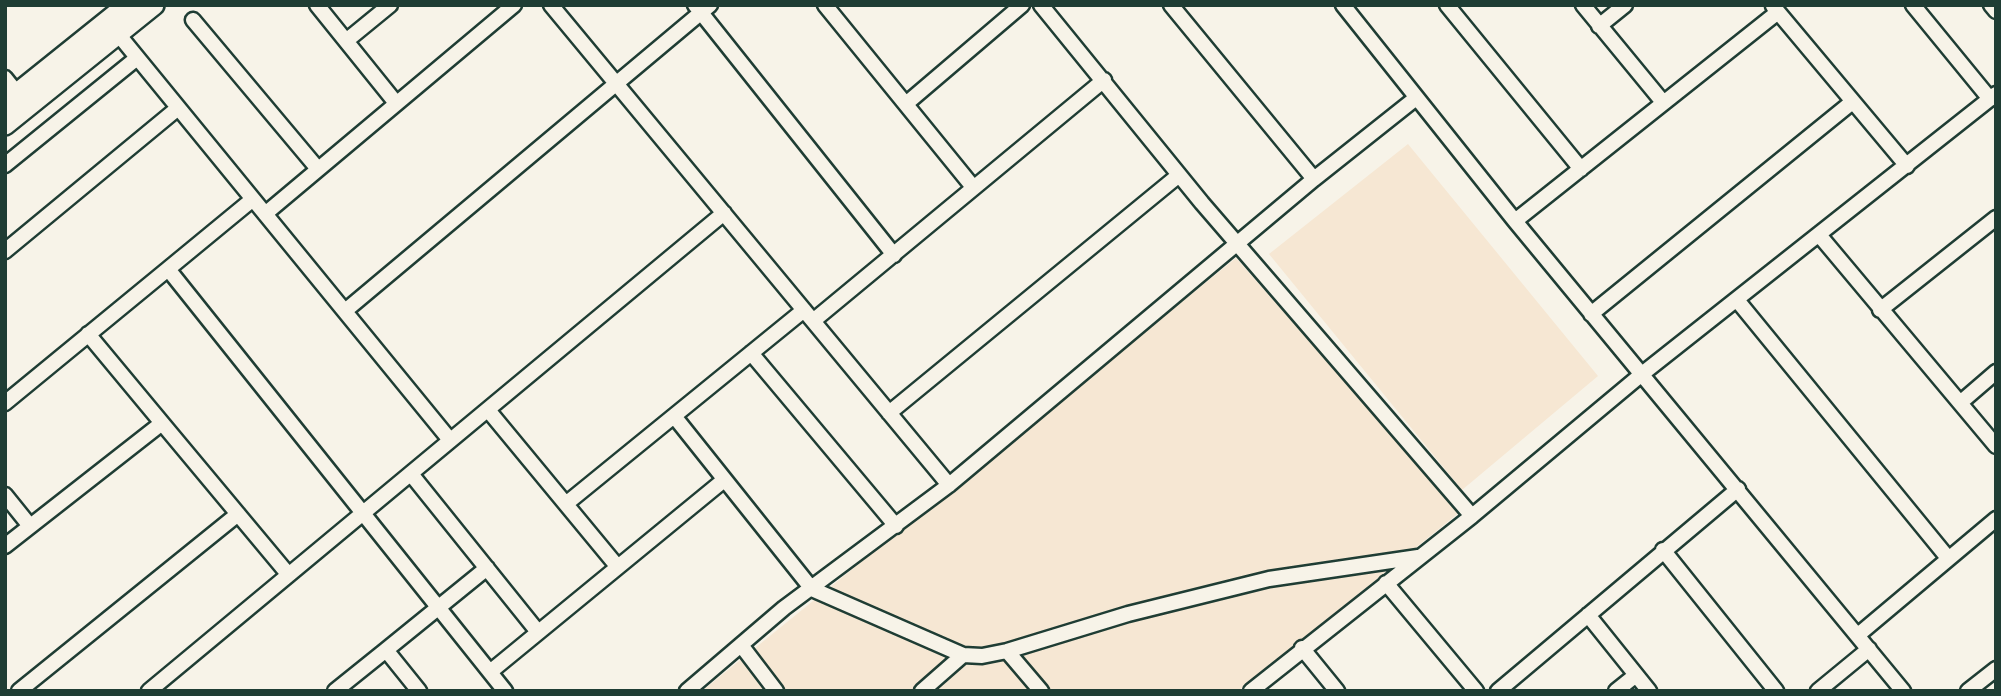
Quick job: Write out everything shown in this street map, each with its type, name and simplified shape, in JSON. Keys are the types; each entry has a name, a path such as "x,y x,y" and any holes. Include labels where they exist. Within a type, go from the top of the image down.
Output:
{"main road":[{"path":"9,91 127,5"},
{"path":"5,125 153,5"}],"street":[{"path":"317,5 396,103"},
{"path":"346,41 390,5"},
{"path":"265,214 514,5"},
{"path":"551,5 949,485"},
{"path":"907,103 1022,5"},
{"path":"1041,5 1179,175 1472,516"},
{"path":"1171,5 1314,179"},
{"path":"1343,5 1515,221 1903,691"},
{"path":"1447,5 1581,169"},
{"path":"1583,5 1662,101"},
{"path":"1599,26 1625,5"},
{"path":"1255,689 1302,648 1472,516 1642,374 1993,97 1913,5"},
{"path":"1991,5 1996,11"},
{"path":"829,7 973,187"},
{"path":"345,311 702,8 894,255"},
{"path":"1515,221 1775,9 1851,103 1907,166"},
{"path":"193,20 318,169"},
{"path":"118,34 450,440"},
{"path":"5,165 137,58"},
{"path":"567,503 751,353 809,316 894,255 1104,80"},
{"path":"687,691 741,645 949,485 1314,179 1416,98"},
{"path":"1591,313 1851,103"},
{"path":"5,250 178,108"},
{"path":"890,413 1179,175"},
{"path":"5,403 253,199"},
{"path":"149,691 724,213"},
{"path":"1880,310 1996,218"},
{"path":"1820,236 1996,446"},
{"path":"168,269 505,691"},
{"path":"1737,300 1948,558"},
{"path":"88,334 288,574"},
{"path":"751,353 896,526"},
{"path":"1960,403 1996,372"},
{"path":"488,410 617,566"},
{"path":"674,416 812,590 963,655 982,656 1007,651 1208,592 1312,571 1420,557"},
{"path":"5,546 162,423"},
{"path":"411,474 538,632"},
{"path":"490,672 724,480"},
{"path":"1498,691 1738,489"},
{"path":"5,495 30,526"},
{"path":"19,691 238,514"},
{"path":"1858,635 1996,519"},
{"path":"1663,550 1776,691"},
{"path":"335,691 487,568"},
{"path":"1387,583 1476,691"},
{"path":"1588,615 1649,691"},
{"path":"741,645 776,691"},
{"path":"1302,648 1337,691"},
{"path":"1818,691 1869,649"},
{"path":"386,650 419,691"},
{"path":"1007,651 1041,691"},
{"path":"922,691 963,655"},
{"path":"1968,691 1996,669"},
{"path":"1616,691 1636,675"}],"shaded area":[{"path":"1408,144 1598,376 1462,490 1269,254"},
{"path":"1236,258 1460,512 1238,691 702,691"}]}
